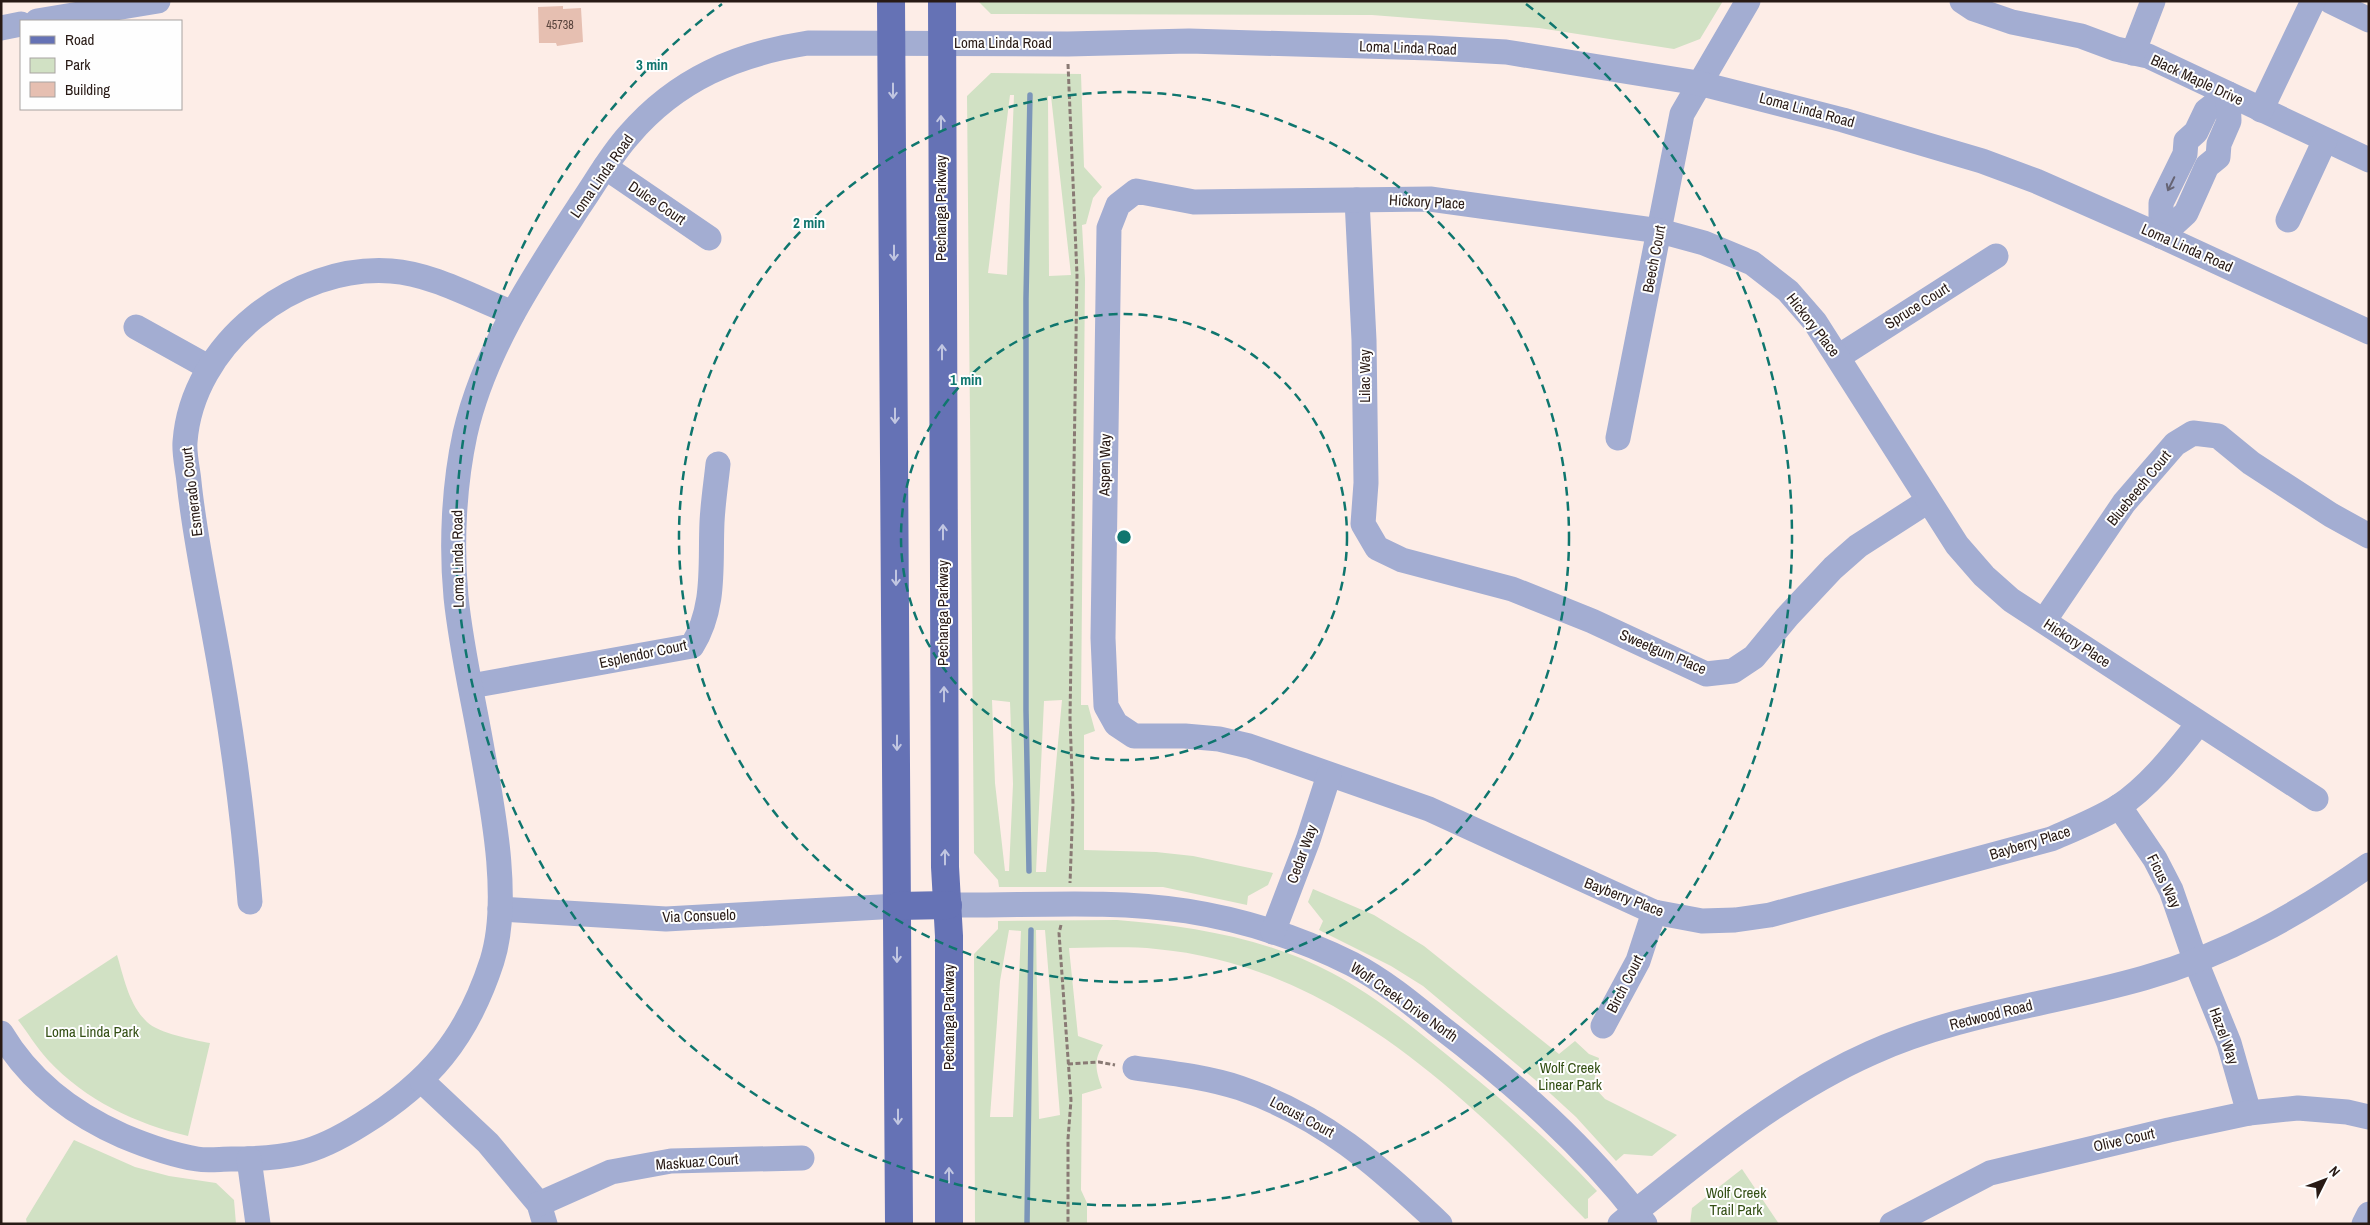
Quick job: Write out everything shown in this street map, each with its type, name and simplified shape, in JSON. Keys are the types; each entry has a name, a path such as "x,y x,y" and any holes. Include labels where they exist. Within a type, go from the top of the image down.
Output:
{"main road":[{"path":"891,1 899,1224"},
{"name":"Pechanga Parkway","path":"942,1 945,867 948,905 949,1224"},
{"path":"898,906 948,905"}],"street":[{"path":"43,20 158,1"},
{"name":"Beech Court","path":"1618,438 1682,114 1698,83 1748,1"},
{"name":"Black Maple Drive","path":"1962,1 1974,10 2012,22 2081,36 2148,56 2369,160"},
{"path":"2133,53 2153,1"},
{"path":"2261,110 2313,1"},
{"path":"2330,1 2369,20"},
{"path":"1,28 20,24"},
{"name":"Loma Linda Road","path":"1,1033 7,1058 93,1122 148,1147 199,1159 249,1159 301,1152 344,1135 382,1112 422,1081 460,1035 479,996 494,956 500,909 497,848 490,793 456,597 455,546 457,496 466,434 485,374 513,313 542,264 605,167 629,134 665,101 698,78 733,60 768,49 808,43 1068,44 1189,41 1497,52 1698,83 1757,96 1930,144 1982,161 2161,236 2369,332"},
{"path":"2161,236 2161,203 2184,154 2186,141 2196,132 2206,111 2228,94"},
{"path":"2161,236 2186,213 2207,166 2218,157 2219,144 2229,121 2228,94"},
{"path":"2196,132 2210,133 2219,144"},
{"path":"2288,220 2325,140"},
{"path":"2184,154 2193,165 2207,166"},
{"name":"Dulce Court","path":"605,167 710,238"},
{"name":"Hickory Place","path":"1118,205 1136,191 1194,202 1430,199 1660,231 1704,243 1752,263 1788,291 1815,322 1957,545 1984,576 2011,600 2316,799"},
{"name":"Lilac Way","path":"1356,200 1364,340 1366,483 1363,524 1377,548"},
{"name":"Aspen Way","path":"1116,724 1106,706 1103,638 1109,228 1118,205"},
{"name":"Spruce Court","path":"1838,356 1996,256"},
{"name":"Esmerado Court","path":"250,902 244,820 230,718 191,508 185,443 191,412 208,367 254,318 310,283 335,275 364,271 393,271 428,279 513,313"},
{"path":"136,327 208,367"},
{"name":"Bluebeech Court","path":"2044,621 2124,503 2175,444 2193,433 2218,436 2251,463 2331,515 2369,536"},
{"name":"Esplendor Court","path":"471,686 692,646 704,627 711,591 712,520 718,464"},
{"name":"Sweetgum Place","path":"1377,548 1402,560 1512,589 1592,621 1706,674 1734,671 1754,657 1787,617 1833,568 1858,546 1928,501"},
{"name":"Bayberry Place","path":"1116,724 1134,736 1185,736 1219,739 1249,746 1447,817 1654,912 1702,920 1735,920 1770,915 2051,839 2089,823 2119,806 2148,781 2199,723"},
{"name":"Cedar Way","path":"1273,932 1308,840 1329,775"},
{"name":"Ficus Way","path":"2119,806 2155,859 2171,890 2196,962"},
{"name":"Redwood Road","path":"1634,1220 1725,1141 1817,1080 1871,1053 1930,1031 1990,1014 2092,992 2196,962 2284,920 2326,895 2369,865"},
{"name":"Wolf Creek Drive North","path":"948,905 1126,904 1186,911 1230,919 1313,946 1354,965 1429,1018 1521,1093 1574,1142 1634,1220"},
{"name":"Via Consuelo","path":"500,909 666,919 898,906"},
{"name":"Birch Court","path":"1603,1026 1638,962 1654,912"},
{"name":"Hazel Way","path":"2196,962 2229,1043 2248,1113"},
{"name":"Locust Court","path":"1135,1068 1198,1078 1238,1088 1312,1119 1341,1138 1440,1224"},
{"path":"422,1081 488,1143 542,1214"},
{"name":"Olive Court","path":"1892,1224 1990,1173 2079,1150 2248,1113 2298,1108 2347,1112 2369,1117"},
{"name":"Maskuaz Court","path":"542,1214 611,1172 671,1161 802,1158"},
{"path":"249,1159 258,1224"},
{"path":"2364,1224 2369,1214"}],"path":[{"path":"1068,44 1077,275 1070,718 1072,876 1059,933 1071,1100 1068,1139 1068,1224"},
{"path":"1068,1064 1099,1062 1135,1068"}],"green space":[{"path":"978,1 1723,1 1700,39 1674,49 1539,28 1372,15 991,14"},
{"path":"991,73 1081,74 1084,167 1102,187 1093,198 1086,224 1082,225 1085,279 1081,705 1088,705 1095,731 1084,735 1084,850 1156,852 1193,856 1273,873 1268,885 1248,896 1247,905 1163,887 999,887 998,880 974,853 967,96","holes":["1010,95 1014,95 1007,275 988,273","1048,96 1051,96 1071,275 1049,276","992,700 1010,702 1013,784 1009,871 1005,871 995,783","1062,700 1046,872 1036,872 1044,701"]},
{"name":"Wolf Creek Linear Park","path":"1313,889 1374,915 1424,946 1559,1054 1575,1041 1589,1054 1599,1058 1593,1086 1605,1099 1677,1135 1652,1156 1624,1154 1616,1161 1576,1117 1540,1084 1423,986 1391,966 1319,930 1323,921 1308,902"},
{"path":"1117,920 1200,930 1255,942 1307,961 1332,973 1367,994 1416,1030 1498,1097 1549,1143 1597,1191 1588,1199 1588,1218 1585,1219 1493,1128 1445,1085 1393,1045 1339,1010 1282,981 1221,960 1156,949 1113,947 1069,948 1078,1036 1103,1045 1096,1066 1102,1088 1082,1094 1081,1190 1087,1203 1087,1224 975,1224 974,954 998,929 998,921","holes":["1009,930 1021,931 1013,1117 990,1117 1000,981","1036,930 1045,930 1060,1115 1039,1119"]},
{"name":"Loma Linda Park","path":"117,955 131,999 147,1022 159,1030 168,1033 210,1043 188,1136 149,1125 131,1117 112,1108 78,1087 48,1060 18,1020"},
{"path":"74,1140 135,1167 169,1176 216,1183 234,1200 236,1224 27,1224 26,1219"},
{"name":"Wolf Creek Trail Park","path":"1742,1169 1779,1224 1690,1224 1692,1208"}],"building":[{"path":"563,6 563,9 581,8 583,42 557,46 556,43 539,43 538,7"}],"waterway":[{"path":"1029,871 1026,710 1026,299 1030,95"},
{"path":"1027,1224 1031,930"}]}
